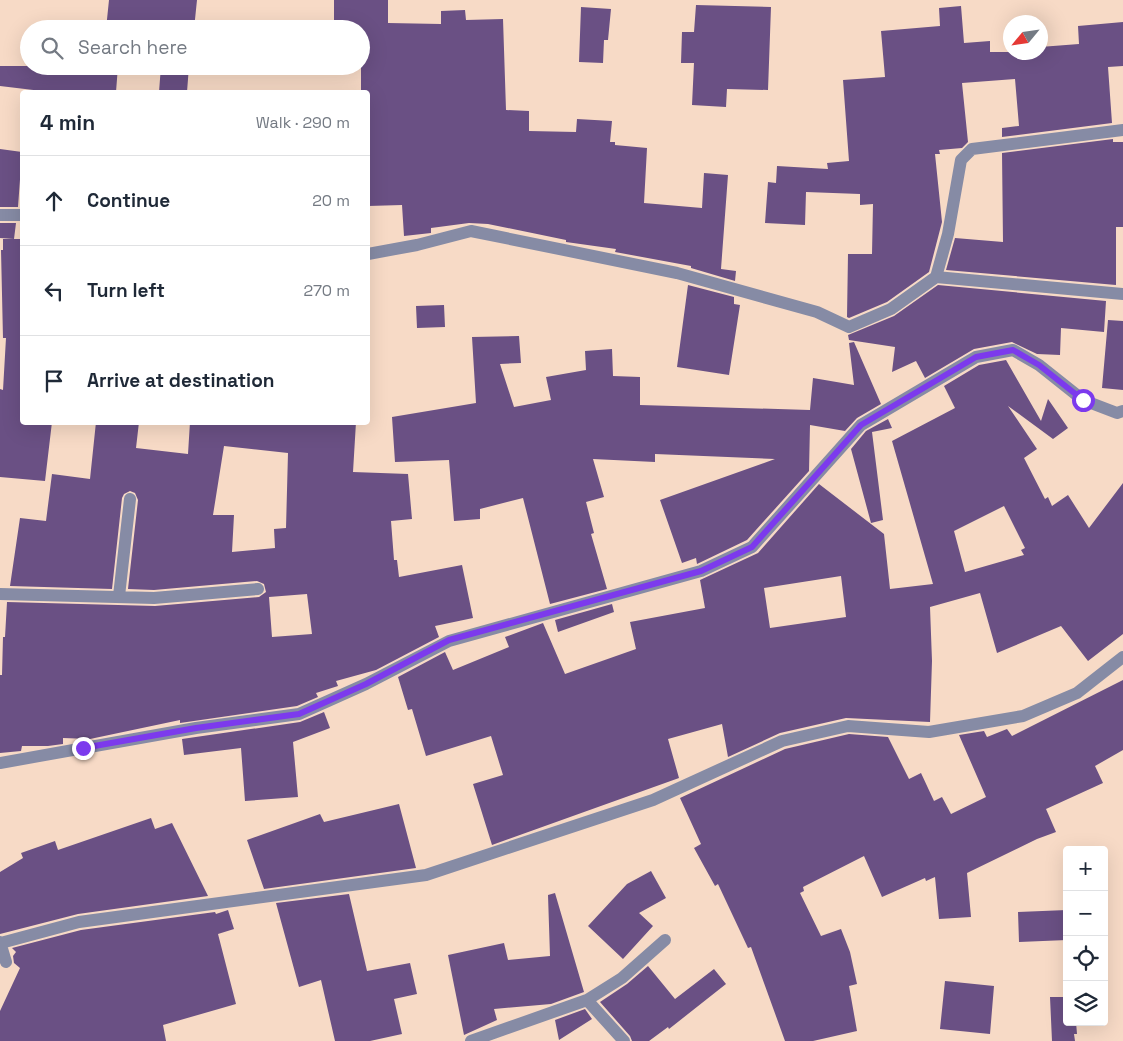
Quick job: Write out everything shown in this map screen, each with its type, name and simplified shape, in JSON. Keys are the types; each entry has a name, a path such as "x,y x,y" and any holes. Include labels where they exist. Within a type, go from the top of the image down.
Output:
{"street":[{"path":"370,254 417,245 471,231 677,272 817,312 849,327 891,309 936,277 948,234 961,160 972,149 1123,130"},
{"path":"0,215 20,216"},
{"path":"936,277 1123,294"},
{"path":"0,763 196,728 299,714 366,684 449,640 701,571 752,547 861,425 976,357 1013,350 1039,365 1083,400 1117,413 1123,411"},
{"path":"119,596 130,499"},
{"path":"0,594 154,598 258,589"},
{"path":"6,962 1,942 79,922 426,875 653,800 782,741 848,726 929,732 1023,716 1077,693 1123,657"},
{"path":"471,1041 587,1000 622,978 664,940"},
{"path":"587,1000 624,1041"}],"building":[{"path":"109,0 197,0 195,20 107,20"},
{"path":"334,0 388,0 388,23 441,24 441,11 465,10 466,20 503,19 506,110 529,111 529,131 576,132 577,119 612,121 610,142 615,142 615,145 647,148 644,203 702,208 704,173 728,175 721,269 736,271 735,281 691,268 691,266 615,252 616,249 566,242 566,240 488,224 469,223 431,228 431,233 404,236 402,205 370,206 370,90 361,90 361,75 370,75 370,20 334,20"},
{"path":"696,5 771,7 768,90 727,89 726,107 692,105 694,63 681,63 682,32 694,32"},
{"path":"961,6 964,43 990,41 990,52 1003,52 1003,60 1048,60 1048,46 1079,44 1078,26 1123,22 1123,66 1108,67 1112,123 1002,137 1002,128 1019,126 1015,79 962,83 968,142 962,148 939,150 940,154 935,154 942,222 929,272 887,302 849,318 847,317 848,254 872,254 873,204 860,205 860,194 806,192 805,225 765,223 768,182 776,183 777,166 828,169 827,163 849,161 843,80 885,77 881,31 940,26 939,8"},
{"path":"581,7 611,9 608,40 604,40 603,63 579,62"},
{"path":"0,66 20,66 20,75 117,75 116,90 33,90 0,86"},
{"path":"160,75 188,75 187,90 159,90"},
{"path":"1113,139 1113,142 1123,142 1123,227 1116,227 1116,285 946,270 955,238 1003,242 1002,153"},
{"path":"0,149 20,152 18,207 0,207"},
{"path":"0,223 16,223 14,239 0,238"},
{"path":"3,239 20,239 20,425 52,425 45,481 0,477 0,389 3,390 6,338 3,338 1,250 3,250"},
{"path":"688,285 734,297 734,304 740,305 729,375 677,367"},
{"path":"938,285 1106,301 1104,332 1061,328 1060,355 1037,354 1012,342 974,349 925,378 916,361 892,372 895,347 849,340 848,335 894,316"},
{"path":"444,305 445,327 417,328 416,306"},
{"path":"1108,320 1123,321 1123,390 1102,388"},
{"path":"519,336 521,363 500,364 514,407 551,400 546,377 586,370 585,351 612,349 613,376 640,377 640,405 810,410 813,378 854,385 849,343 854,342 881,404 857,418 845,431 810,425 809,471 747,540 697,564 696,558 682,563 660,500 775,459 655,454 655,462 593,459 604,497 586,502 594,533 591,534 607,589 550,604 523,498 480,509 480,519 454,521 449,460 395,462 392,417 476,403 472,337"},
{"path":"1006,360 1041,421 1048,399 1068,428 1053,439 1008,406 1037,449 1024,458 1045,499 1048,497 1052,506 1068,495 1089,528 1123,483 1123,634 1088,661 1061,626 997,653 980,593 930,607 932,661 930,722 846,718 780,733 728,757 722,724 668,739 679,778 492,845 473,784 503,775 491,736 426,756 412,709 408,710 398,677 445,652 453,670 509,647 505,637 543,623 565,674 636,649 630,622 705,608 700,580 758,553 819,484 884,534 890,589 933,584 892,441 955,408 944,386 979,365","holes":["1004,506 1025,548 1021,550 1024,555 965,572 954,531","841,576 846,617 770,628 764,588"]},
{"path":"888,419 892,428 872,432 883,520 871,523 851,449 866,431"},
{"path":"96,425 139,425 136,448 188,454 190,425 356,425 353,472 408,474 412,519 391,521 394,560 397,560 399,577 462,565 473,618 435,626 439,637 376,670 336,681 338,686 316,693 318,697 297,706 180,723 180,720 90,739 63,738 63,744 22,746 21,751 0,753 0,675 2,675 3,637 5,637 7,602 155,606 259,597 266,592 264,584 257,581 154,590 128,589 138,500 135,493 130,491 124,494 122,498 112,589 10,586 20,518 46,521 52,474 90,479","holes":["224,446 288,453 286,528 274,529 275,548 232,552 234,515 213,515","307,594 312,634 272,637 269,597"]},
{"path":"612,604 614,612 558,632 555,620"},
{"path":"1123,680 1123,750 1095,766 1103,783 1046,809 1056,832 1037,839 967,873 971,917 939,919 935,877 926,881 925,878 882,897 864,856 803,887 804,891 800,893 821,936 841,929 850,952 857,984 849,986 857,1031 813,1041 785,1041 751,947 748,948 718,884 715,886 694,848 701,844 680,798 785,749 849,734 888,737 909,779 921,773 934,801 942,797 951,814 986,797 959,735 984,731 987,737 1007,729 1012,736"},
{"path":"324,712 330,728 293,742 298,797 245,801 241,748 184,755 182,739 300,722"},
{"path":"399,804 416,868 264,889 247,840 320,814 324,822"},
{"path":"151,818 155,829 172,823 208,896 78,914 0,934 0,872 23,858 21,853 55,841 58,850"},
{"path":"651,871 666,898 639,913 653,926 623,959 588,926 627,884"},
{"path":"555,893 584,992 551,1004 494,1009 497,1020 464,1035 448,955 504,943 508,960 550,956 548,895"},
{"path":"349,894 367,971 410,963 417,994 394,999 402,1034 370,1041 335,1041 321,980 299,987 276,903"},
{"path":"228,910 234,929 218,934 236,1004 163,1025 166,1041 0,1041 0,1011 20,968 14,963 13,956 16,952 12,948 81,930 215,912 216,914"},
{"path":"1063,910 1063,940 1019,942 1018,912"},
{"path":"648,966 675,999 714,969 726,984 669,1029 668,1027 649,1041 632,1041 630,1036 600,1002 627,984"},
{"path":"945,981 994,986 990,1034 940,1029"},
{"path":"1050,997 1063,997 1063,1026 1076,1026 1077,1034 1074,1034 1075,1041 1052,1041"},
{"path":"585,1009 592,1019 559,1040 555,1020"}],"route":[{"path":"83,748 196,728 259,721 299,714 366,684 449,640 701,571 752,547 861,425 930,386 976,357 1013,350 1039,365 1083,400"}]}
